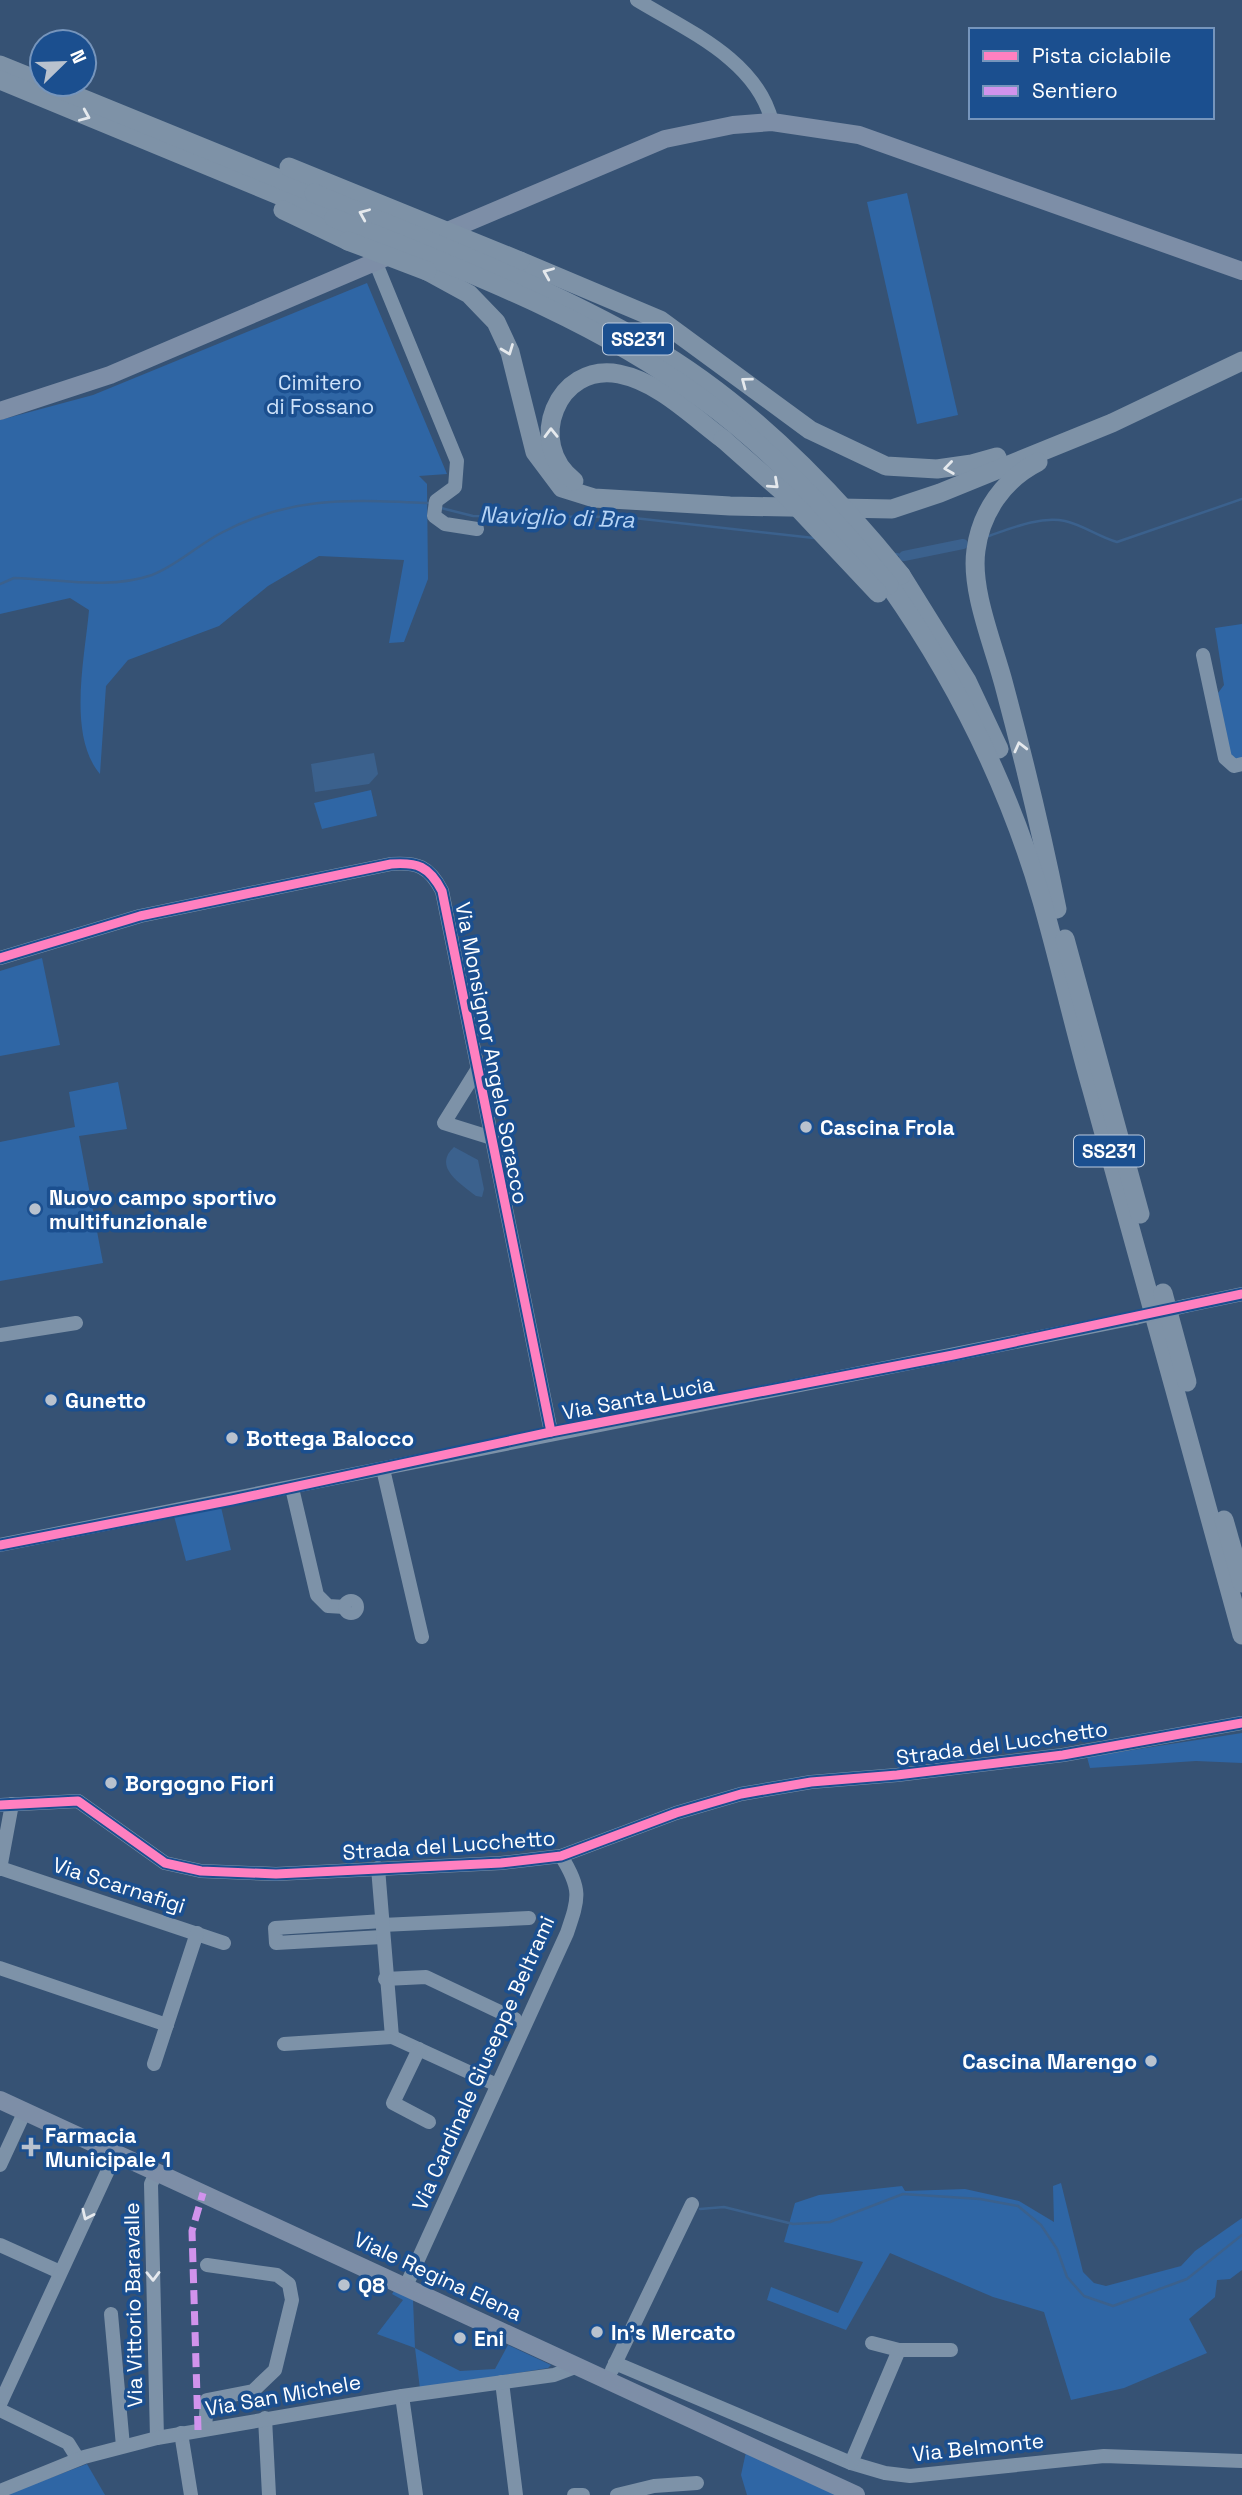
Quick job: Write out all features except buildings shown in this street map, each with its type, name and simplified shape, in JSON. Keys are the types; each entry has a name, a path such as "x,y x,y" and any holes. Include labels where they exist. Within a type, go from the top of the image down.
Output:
{"highway":[{"name":"SS231","path":"0,65 28,76"},
{"name":"SS231","path":"0,80 188,151 314,193 512,275 650,345 740,410 825,487 914,621 977,730 1008,802 1042,900 1082,1056 1242,1635"},
{"name":"SS231","path":"76,98 334,218 480,277 564,316 640,357 702,398 771,454 844,530 967,681 988,722 1018,793 1057,909 1242,1583"},
{"path":"188,151 289,167 660,320 810,430 886,466 937,469 972,464 1109,418"},
{"path":"188,151 348,241 426,271 469,294 496,322 510,352 535,452 562,488 594,498 875,511 909,505 1242,361"},
{"path":"1057,909 1038,818 984,613 974,563 978,539 997,495 1018,473 1109,418 1242,350"},
{"path":"631,500 579,484 564,474 553,454 549,432 553,406 575,384 601,373 638,379 658,390 723,439 889,584"}],"main road":[{"path":"0,411 110,375 665,139 733,125 772,122 859,135 1242,271"},
{"name":"Viale Regina Elena","path":"0,2100 116,2154 154,2178 406,2286 856,2495"}],"street":[{"path":"637,0 733,62 760,89 772,122"},
{"path":"375,261 457,461 455,487 436,501 434,516 445,524 477,529"},
{"path":"1203,656 1225,758 1234,766 1242,764"},
{"name":"Via Monsignor Angelo Soracco","path":"0,958 140,916 391,863 420,865 435,878 442,891 551,1432"},
{"path":"477,1070 444,1123 492,1138"},
{"name":"Via Santa Lucia","path":"0,1545 292,1488 551,1432 1135,1318 1242,1294"},
{"path":"0,1335 76,1323"},
{"path":"383,1469 422,1637"},
{"path":"292,1488 317,1595 328,1606 345,1607"},
{"name":"Strada del Lucchetto","path":"6,1804 78,1801 165,1863 201,1871 276,1874 501,1863 561,1856 676,1812 741,1794 811,1782 897,1776 1063,1755 1242,1723"},
{"path":"0,1868 6,1804"},
{"name":"Via Cardinale Giuseppe Beltrami","path":"406,2286 576,1906 576,1883 561,1856"},
{"name":"Via Scarnafigi","path":"0,1868 224,1943"},
{"path":"378,1868 385,1979 392,2037"},
{"path":"382,1928 275,1928 276,1943 382,1928 529,1917"},
{"path":"154,2064 197,1933"},
{"path":"0,1968 167,2025"},
{"path":"385,1979 426,1977 515,2019"},
{"path":"284,2044 392,2037 497,2085"},
{"path":"419,2049 393,2103 429,2123"},
{"path":"0,2165 25,2111"},
{"path":"0,2404 116,2154"},
{"name":"Via Vittorio Baravalle","path":"154,2178 157,2438"},
{"path":"608,2380 692,2204"},
{"path":"0,2245 60,2272"},
{"path":"205,2429 208,2400 253,2391 275,2370 292,2300 289,2284 277,2275 207,2265"},
{"path":"111,2314 123,2446"},
{"path":"872,2343 899,2350 951,2350"},
{"path":"851,2463 899,2350"},
{"name":"Via Belmonte","path":"615,2363 851,2463 885,2473 910,2476 968,2467 1104,2456 1242,2461"},
{"name":"Via San Michele","path":"0,2491 78,2459 157,2438 402,2396 554,2375 578,2366"},
{"path":"502,2382 516,2495"},
{"path":"402,2396 416,2495"},
{"path":"0,2410 68,2443 78,2459"},
{"path":"265,2418 269,2495"},
{"path":"181,2433 191,2495"},
{"path":"617,2495 654,2486 697,2483"},
{"path":"574,2495 583,2495"}],"green space":[{"path":"907,193 958,415 917,424 867,202"},
{"name":"Cimitero di Fossano","path":"367,283 447,474 419,476 427,484 428,579 404,642 389,643 404,560 319,556 268,586 219,626 128,660 106,686 100,774 90,758 81,717 82,672 89,610 70,598 0,614 0,420 93,395"},
{"path":"1242,624 1242,758 1231,760 1218,693 1224,685 1215,628"},
{"path":"371,790 377,816 322,829 314,803"},
{"path":"42,958 60,1045 0,1056 0,971"},
{"path":"118,1082 127,1129 79,1136 103,1263 0,1281 0,1142 75,1127 69,1092"},
{"path":"221,1507 231,1550 186,1561 174,1516"},
{"path":"1242,1733 1242,1763 1196,1761 1090,1768 1087,1757"},
{"path":"1061,2183 1083,2272 1094,2283 1106,2286 1181,2266 1195,2251 1242,2218 1242,2270 1230,2279 1217,2280 1215,2297 1189,2319 1207,2353 1124,2388 1071,2400 1044,2312 993,2297 890,2253 846,2330 767,2300 771,2287 838,2313 863,2262 784,2242 795,2203 819,2195 902,2186 905,2191 965,2189 1019,2201 1054,2222 1053,2186"},
{"path":"394,2291 413,2300 415,2348 377,2334 403,2300 392,2294"},
{"path":"508,2345 551,2365 548,2368 420,2389 415,2348 460,2371 495,2369"},
{"path":"746,2452 839,2495 747,2495 741,2475"},
{"path":"87,2464 105,2495 5,2495"}],"shaded area":[{"path":"374,753 378,774 369,784 315,792 311,764"},
{"path":"454,1147 478,1160 484,1189 482,1197 476,1196 463,1186 447,1168 448,1154"}],"waterway":[{"name":"Naviglio di Bra","path":"989,536 1026,524 1056,520 1072,523 1117,542 1242,499"},
{"name":"Naviglio di Bra","path":"0,584 14,578 101,583 152,575 221,533 272,512 297,506 348,501 429,503"},
{"name":"Naviglio di Bra","path":"441,508 473,516 625,517 814,538"},
{"name":"Naviglio di Bra","path":"904,556 963,544"},
{"name":"Naviglio di Bra","path":"896,554 904,556"},
{"path":"700,2209 724,2207 793,2224 830,2222 903,2194 980,2199 1018,2206 1041,2225 1057,2249 1067,2277 1084,2296 1113,2306 1187,2279 1242,2235"}],"marked path":[{"path":"198,2430 192,2231 203,2193"}],"cycle path":[{"path":"0,958 140,916 391,864 415,865 427,871 442,891 551,1432"},
{"path":"0,1545 232,1500 551,1432 953,1355 1242,1294"},
{"path":"0,1805 78,1801 165,1863 201,1871 276,1874 501,1863 561,1856 676,1813 741,1794 811,1782 897,1775 1063,1755 1242,1723"}],"place":[{"name":"Cascina Frola","path":"806,1127"},
{"name":"Nuovo campo sportivo multifunzionale","path":"35,1209"},
{"name":"Gunetto","path":"51,1400"},
{"name":"Bottega Balocco","path":"232,1438"},
{"name":"Borgogno Fiori","path":"111,1783"},
{"name":"Cascina Marengo","path":"1151,2061"},
{"name":"Farmacia Municipale 1","path":"31,2147"},
{"name":"Q8","path":"344,2285"},
{"name":"In's Mercato","path":"597,2332"},
{"name":"Eni","path":"460,2338"}]}
